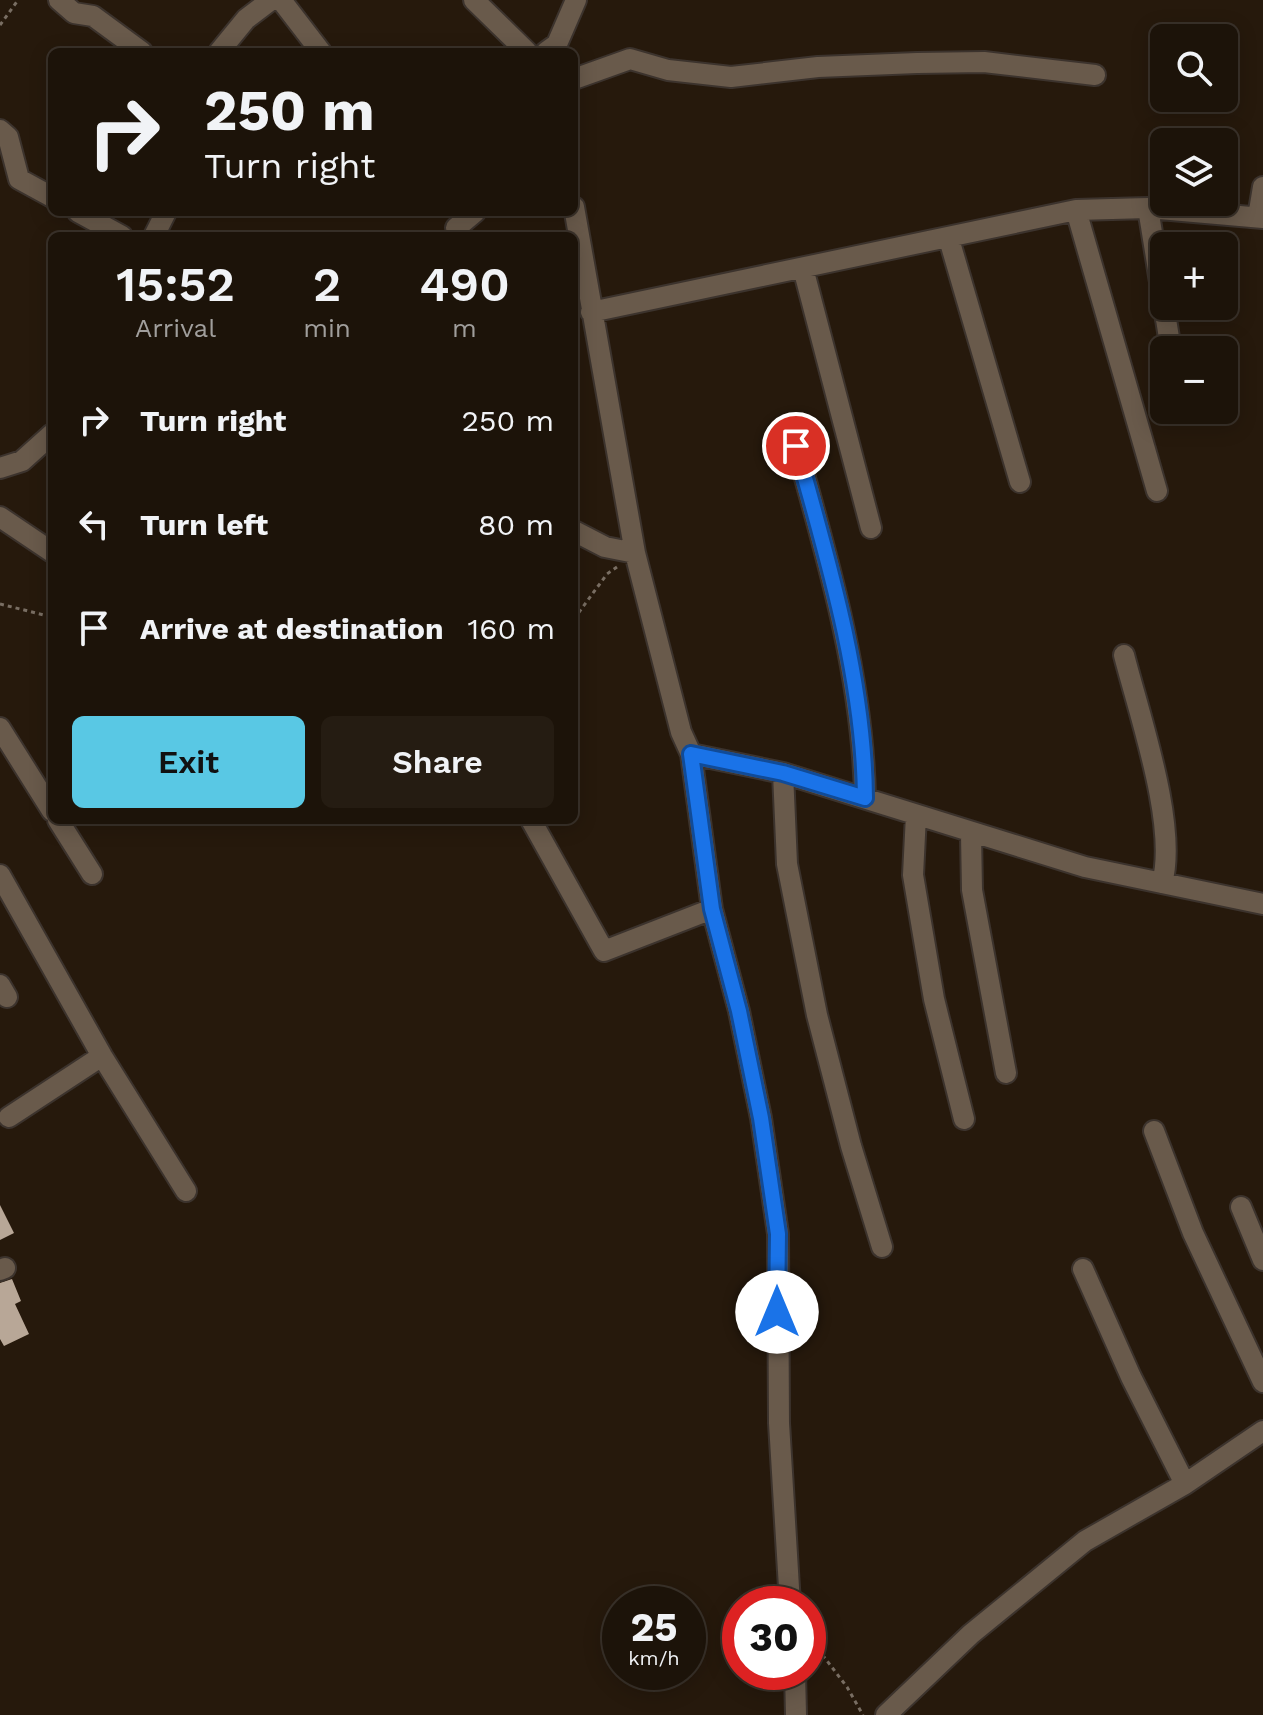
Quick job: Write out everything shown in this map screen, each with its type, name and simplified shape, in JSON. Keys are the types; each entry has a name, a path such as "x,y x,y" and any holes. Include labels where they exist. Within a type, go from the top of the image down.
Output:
{"street":[{"path":"59,0 74,13 93,16 137,48"},
{"path":"222,48 246,19 271,0"},
{"path":"281,0 318,48"},
{"path":"474,0 523,48"},
{"path":"552,48 557,44 576,0"},
{"path":"578,78 630,59 668,70 731,77 818,67 984,62 1095,75"},
{"path":"0,130 8,137 19,179 48,195"},
{"path":"591,312 1076,210 1148,208 1261,218 1263,187"},
{"path":"1148,208 1169,336"},
{"path":"1076,210 1157,491"},
{"path":"85,216 115,232"},
{"path":"456,228 470,216"},
{"path":"575,216 635,553 681,732 691,754 712,909 755,1087 778,1234 779,1423 789,1586"},
{"path":"949,239 1020,482"},
{"path":"803,268 871,528"},
{"path":"0,483 48,438"},
{"path":"796,446 823,540 857,698 865,747 865,798"},
{"path":"0,468 22,461"},
{"path":"0,517 48,549"},
{"path":"578,533 605,547 635,553"},
{"path":"1124,655 1154,774 1168,860 1162,883"},
{"path":"0,728 48,805"},
{"path":"691,754 783,773 1085,867 1263,904"},
{"path":"783,773 787,864 817,1015 882,1247"},
{"path":"916,815 913,875 934,999 964,1119"},
{"path":"61,824 92,874"},
{"path":"533,824 604,951 712,909"},
{"path":"971,834 972,890 1006,1073"},
{"path":"0,875 102,1056 186,1191"},
{"path":"9,1117 102,1056"},
{"path":"1154,1131 1193,1233 1263,1382"},
{"path":"1241,1207 1263,1260"},
{"path":"1083,1269 1131,1377 1185,1484"},
{"path":"886,1715 971,1634 1085,1541 1185,1484 1263,1431"},
{"path":"795,1690 796,1715"}],"path":[{"path":"0,25 18,0"},
{"path":"578,614 607,574 635,553"},
{"path":"0,604 48,616"},
{"path":"826,1660 863,1715"}],"building":[{"path":"0,1205 14,1233 0,1240"},
{"path":"12,1279 21,1301 15,1304 29,1334 4,1346 0,1339 0,1283"}],"route":[{"path":"777,1312 778,1234 761,1118 739,1011 712,909 691,754 783,773 865,798 865,747 857,698 823,540 796,446"}]}
